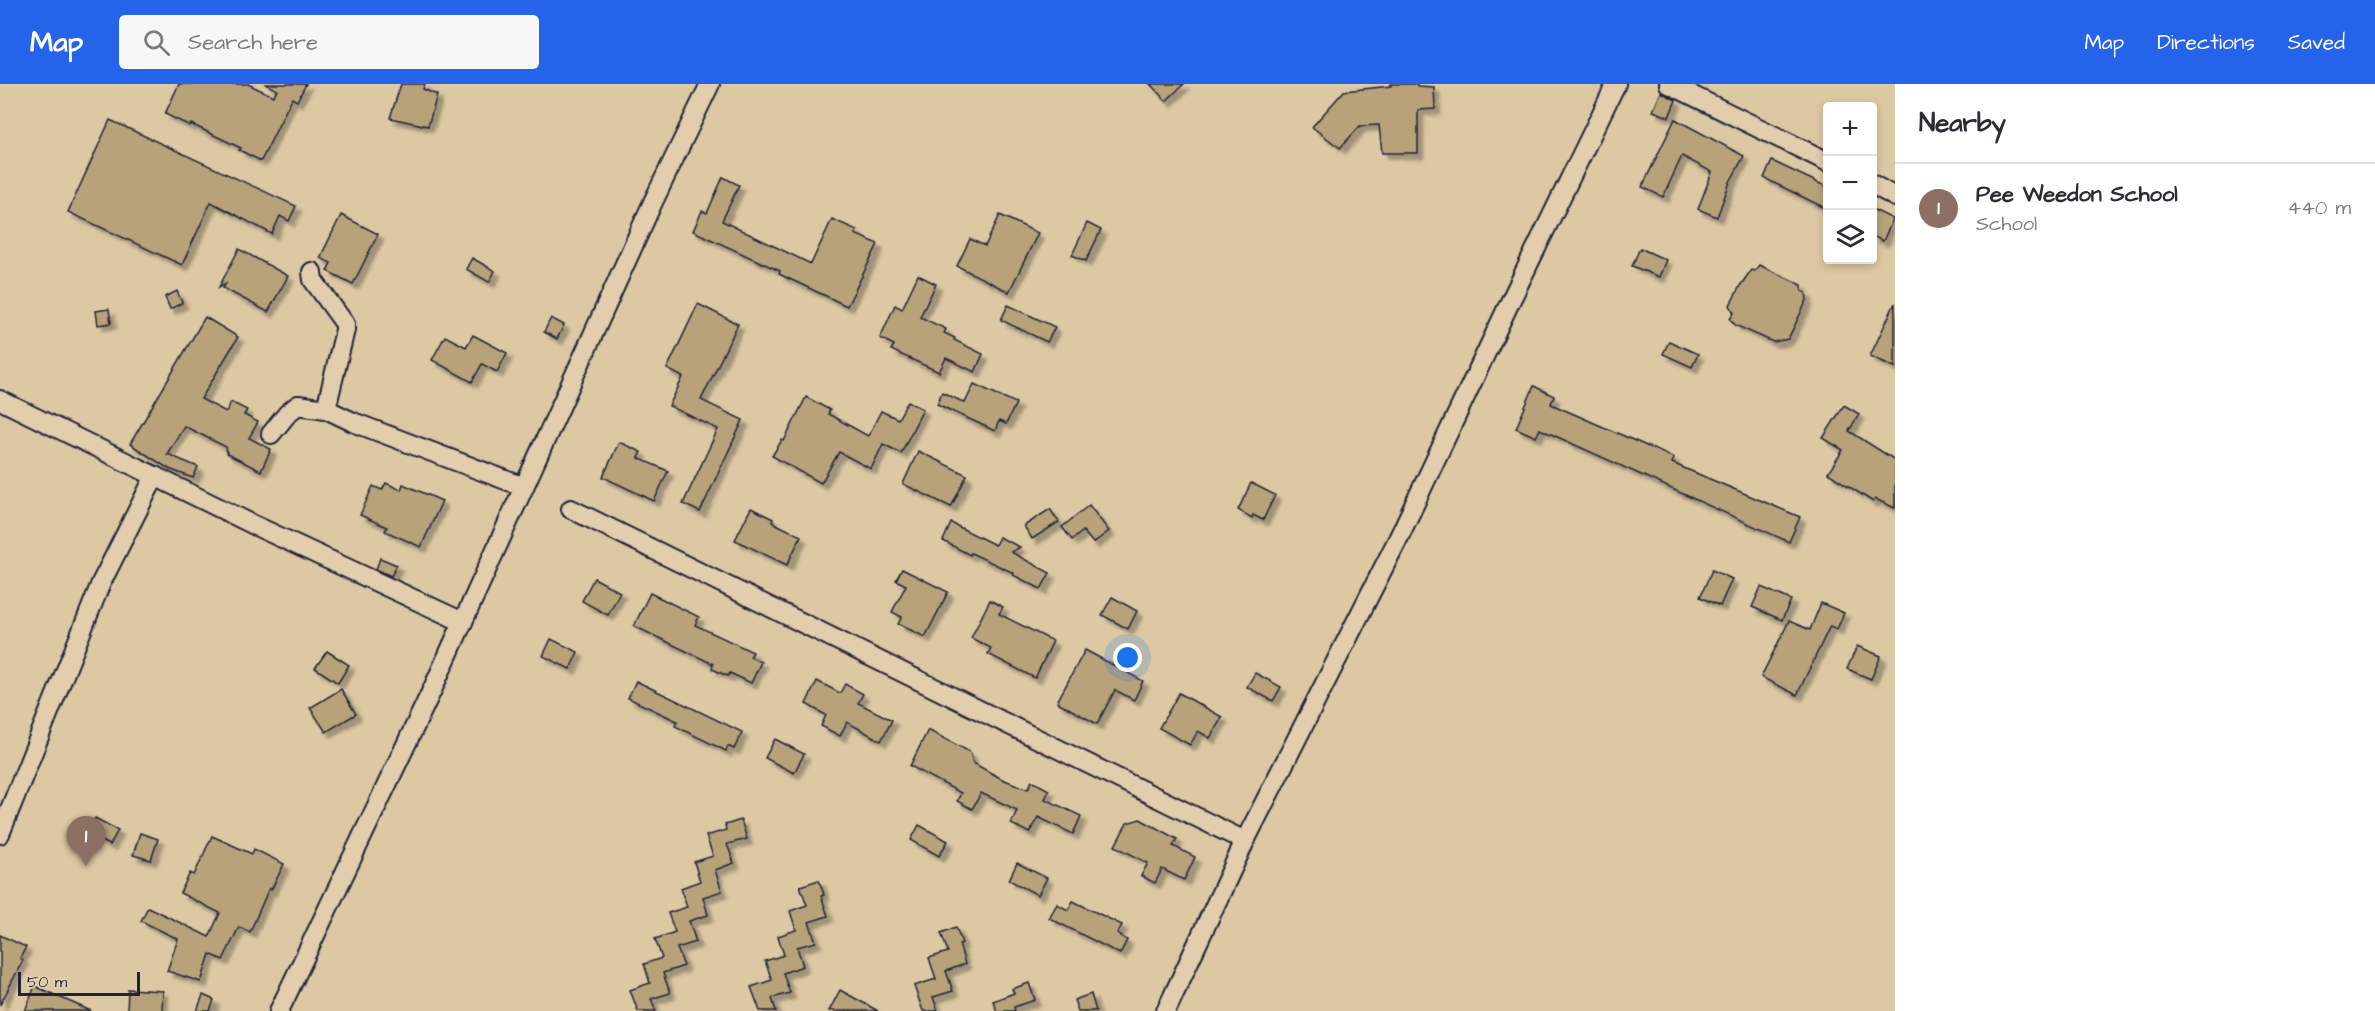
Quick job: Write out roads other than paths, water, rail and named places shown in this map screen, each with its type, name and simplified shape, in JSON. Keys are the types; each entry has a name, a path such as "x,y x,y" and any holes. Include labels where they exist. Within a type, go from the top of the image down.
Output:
{"street":[{"path":"279,1011 463,622 653,202 710,84"},
{"path":"1166,1011 1245,841 1398,539 1616,84"},
{"path":"1669,84 1823,160"},
{"path":"1877,187 1895,197"},
{"path":"312,272 313,280 345,324 326,409"},
{"path":"0,400 155,477 463,622"},
{"path":"271,434 288,413 298,405 326,409 353,422 524,487"},
{"path":"0,834 101,583 155,477"},
{"path":"570,509 1245,841"}],"place":[{"name":"Pee Weedon School","path":"86,866"}]}
